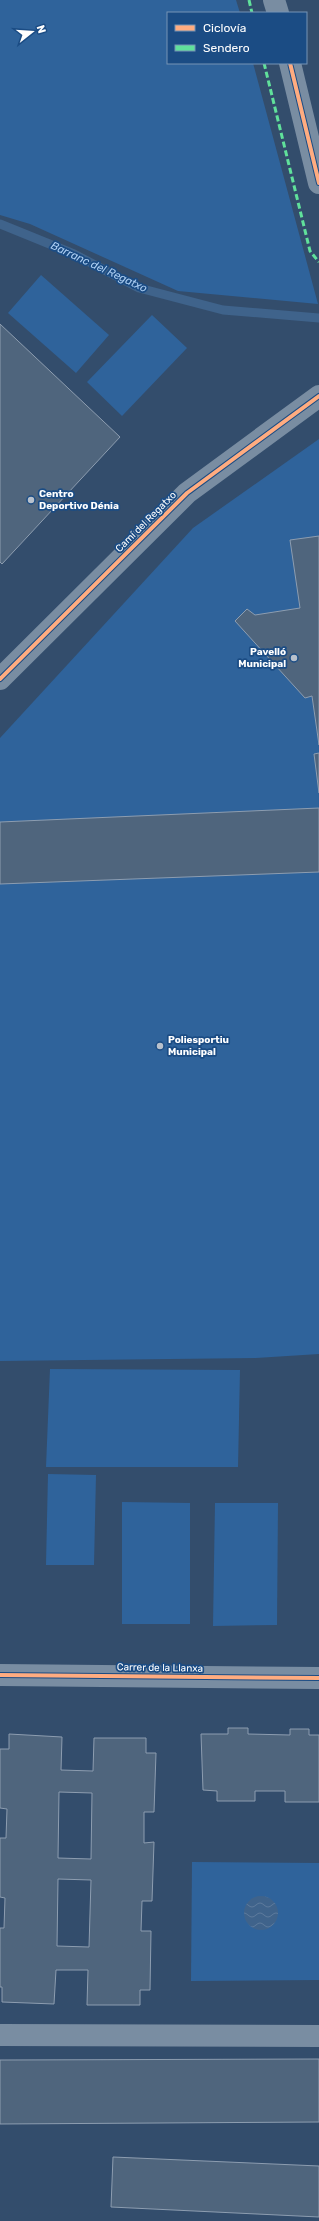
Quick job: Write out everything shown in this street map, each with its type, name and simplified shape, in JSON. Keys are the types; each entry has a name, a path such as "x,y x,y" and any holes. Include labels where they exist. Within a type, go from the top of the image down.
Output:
{"street":[{"path":"274,0 278,12"},
{"path":"290,64 319,183"},
{"name":"Camí del Regatxo","path":"0,679 187,493 319,396"},
{"name":"Carrer de la Llanxa","path":"0,1674 319,1678"},
{"path":"0,2035 319,2036"}],"shaded area":[{"path":"0,0 236,0 240,12 167,12 167,64 253,64 318,304 178,291 30,224 0,215"},
{"path":"41,275 109,335 76,373 8,313"},
{"path":"152,315 187,348 122,416 87,382"},
{"name":"Poliesportiu Municipal","path":"319,439 319,1354 256,1358 0,1361 0,738 193,528"},
{"path":"50,1369 240,1370 238,1467 46,1467"},
{"path":"48,1474 96,1475 94,1565 46,1565"},
{"path":"122,1502 190,1503 190,1624 122,1624"},
{"path":"215,1503 278,1503 277,1625 213,1626"},
{"path":"192,1862 319,1863 319,1980 191,1981"}],"water":[{"path":"264,1896 273,1901 277,1906 277,1920 273,1925 268,1929 258,1930 254,1929 245,1920 244,1910 245,1906 254,1897"}],"building":[{"name":"Centro Deportivo Dénia","path":"0,324 120,437 2,564 0,562"},
{"name":"Pavelló Municipal","path":"319,536 319,745 312,696 305,698 235,621 247,609 255,615 300,608 290,540"},
{"path":"319,753 319,793 314,754"},
{"path":"319,808 319,872 0,884 0,822"},
{"path":"228,1728 248,1728 248,1734 290,1735 290,1729 309,1729 309,1735 319,1735 319,1802 285,1802 285,1791 255,1791 255,1801 217,1801 217,1791 203,1790 201,1734 228,1734"},
{"path":"9,1734 62,1737 61,1770 93,1771 94,1738 146,1738 146,1753 156,1753 154,1812 144,1812 144,1843 154,1842 152,1901 142,1901 141,1931 151,1931 150,1990 140,1990 140,2005 87,2005 88,1970 56,1970 54,2004 2,2002 2,1987 0,1987 0,1928 4,1928 5,1898 0,1897 0,1838 6,1838 7,1809 0,1808 0,1749 9,1749","holes":["59,1792 92,1793 91,1859 58,1858","58,1879 91,1880 89,1947 57,1946"]},
{"path":"319,2059 319,2122 0,2124 0,2060"},
{"path":"113,2157 319,2166 319,2217 111,2207"}],"waterway":[{"name":"Barranc del Regatxo","path":"0,224 74,254 139,288 223,310 319,318"}],"marked path":[{"path":"249,0 252,12"},
{"path":"264,64 310,251 319,262"}],"cycle path":[{"path":"290,64 319,183"},
{"path":"0,679 187,493 319,396"},
{"path":"0,1675 319,1678"}],"place":[{"name":"Centro Deportivo Dénia","path":"31,500"},
{"name":"Pavelló Municipal","path":"294,658"},
{"name":"Poliesportiu Municipal","path":"160,1046"}]}
